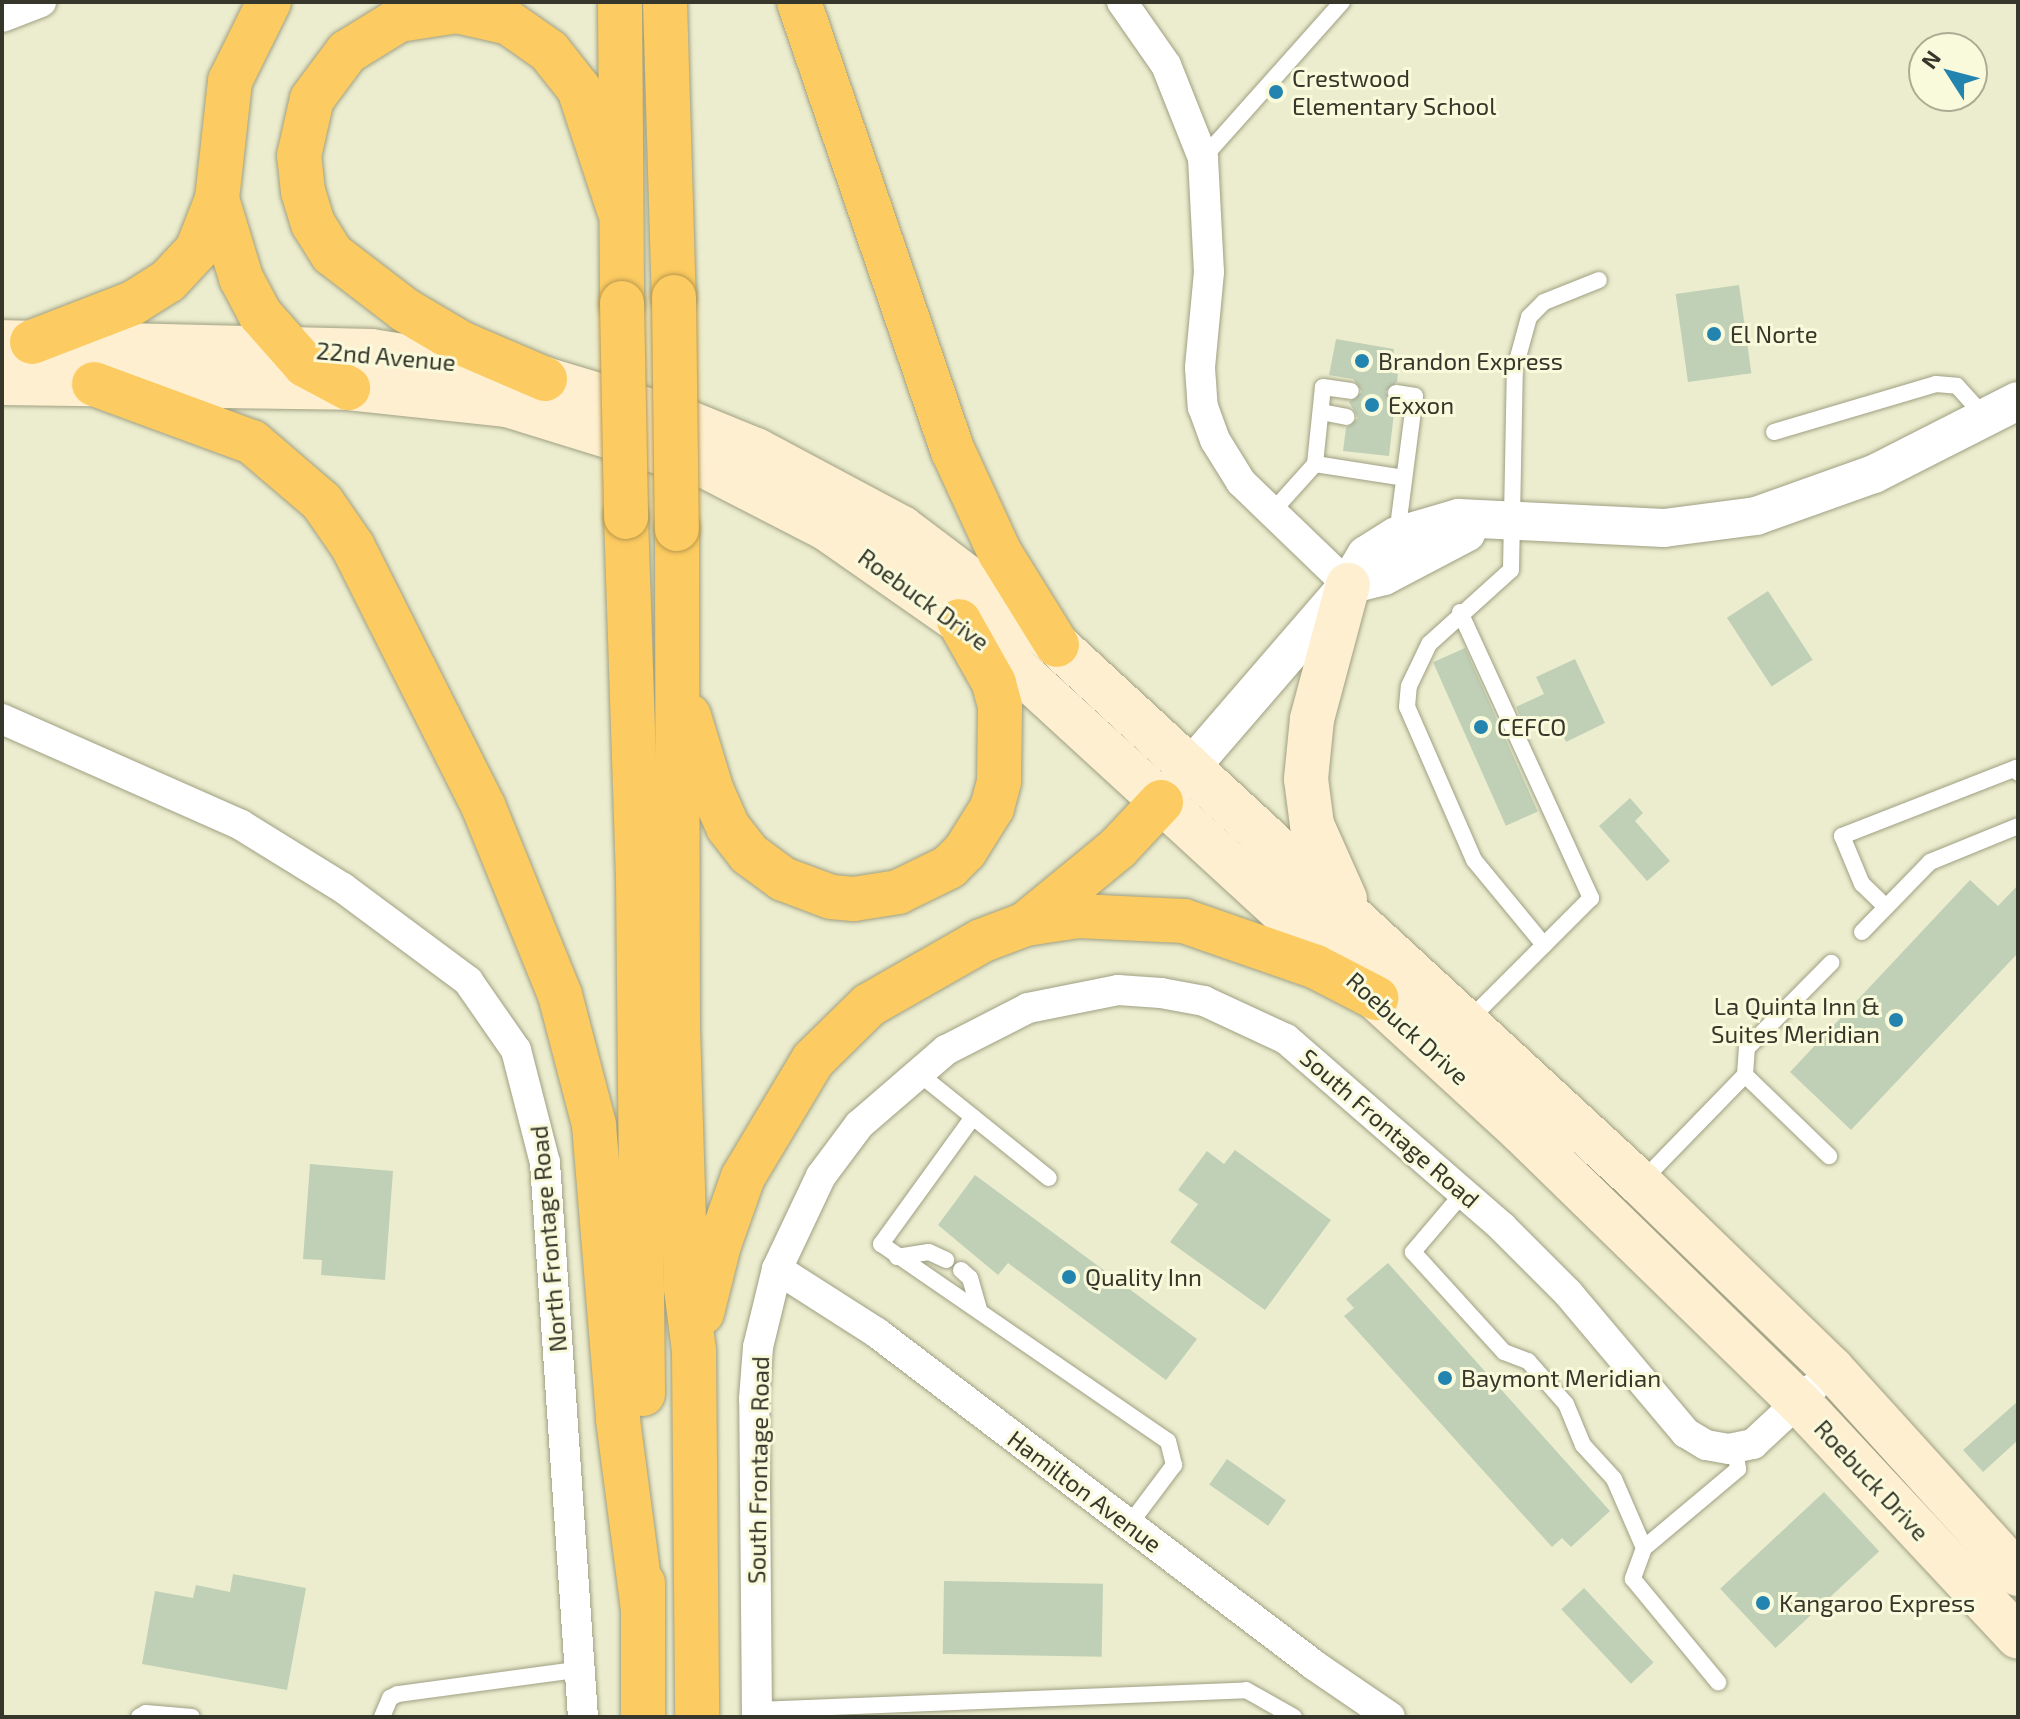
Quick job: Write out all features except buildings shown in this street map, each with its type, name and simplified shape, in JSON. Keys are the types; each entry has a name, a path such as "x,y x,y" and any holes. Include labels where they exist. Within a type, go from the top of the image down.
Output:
{"highway":[{"path":"17,342 133,303 168,281 197,250 217,199 230,81 269,2"},
{"path":"620,2 619,210 641,1098 643,1717"},
{"path":"665,2 677,529 678,1030 686,1289 694,1351 697,1717"},
{"path":"799,2 953,451 1000,553 1057,645"},
{"path":"545,379 461,343 405,310 332,254 313,224 303,192 299,156 312,99 347,52 399,20 457,11 509,23 549,51 579,89 619,210"},
{"path":"217,199 241,278 260,314 305,365 348,388"},
{"path":"94,384 252,442 322,502 353,547 495,832 560,995 594,1125 618,1420 643,1610"},
{"path":"675,671 712,791 738,842 765,867 811,890 842,898 874,898 924,882 949,867 979,834 992,808 1003,758 1000,706 994,683 959,621"},
{"path":"694,1351 719,1245 743,1177 813,1060 840,1030 903,981 1026,924 1118,848 1161,802"},
{"path":"1026,924 1120,915 1184,921 1303,962 1376,998"}],"main road":[{"name":"22nd Avenue","path":"17,342 288,347 457,361 545,379 687,422 750,466"},
{"name":"22nd Avenue","path":"2,383 348,388 507,405 645,445 750,466"},
{"name":"Roebuck Drive","path":"750,466 902,528 1057,645 1640,1183 1832,1369 2018,1574"},
{"name":"Roebuck Drive","path":"750,466 827,529 959,621 1376,998 1677,1279 1799,1402 2018,1637"},
{"path":"1348,585 1312,719 1306,779 1317,837 1355,919"}],"street":[{"path":"1122,2 1166,65 1203,158 1209,214 1200,368 1203,407 1226,460 1272,512 1348,585"},
{"path":"1161,802 1348,585 1366,555 1397,536 1459,518 1664,528 1756,516 1874,474 2002,410"},
{"path":"1348,585 1384,576 1502,521"},
{"name":"North Frontage Road","path":"2,719 241,825 343,888 468,981 516,1050 545,1163 583,1717"},
{"name":"South Frontage Road","path":"757,1713 754,1399 758,1347 777,1269 821,1176 859,1125 917,1072 988,1026 1070,997 1118,990 1204,1001 1286,1039 1464,1192 1568,1293 1686,1433 1706,1445 1735,1448"},
{"name":"Hamilton Avenue","path":"777,1269 877,1333 1129,1525 1390,1717"},
{"path":"1735,1448 1753,1444 1832,1369"}],"lane":[{"path":"1203,158 1342,2"},
{"path":"1544,945 1474,860 1407,707 1417,665 1460,612 1511,570 1502,521 1520,337 1544,302 1599,280"},
{"path":"1774,432 1936,384 1957,386 2002,410"},
{"path":"1272,512 1315,464 1323,387 1351,391"},
{"path":"1396,393 1415,396 1397,536"},
{"path":"1321,412 1347,417"},
{"path":"1393,424 1411,426"},
{"path":"1315,464 1404,478"},
{"path":"1460,612 1591,898 1467,1022"},
{"path":"1886,907 1862,884 1842,836 2016,768 2018,773"},
{"path":"1862,932 1930,862 2018,826"},
{"path":"1640,1183 1745,1075 1747,1048 1831,963"},
{"path":"917,1072 1049,1178"},
{"path":"1745,1075 1829,1156"},
{"path":"973,1117 881,1244 1168,1441 1174,1465 1129,1525"},
{"path":"1464,1192 1413,1252 1504,1352 1528,1361 1566,1404 1583,1445 1614,1479 1644,1548"},
{"path":"897,1257 929,1252 946,1260"},
{"path":"961,1270 970,1278 979,1309"},
{"path":"1718,1682 1633,1579 1644,1548 1738,1469 1735,1448"},
{"path":"382,1717 390,1698 398,1694 582,1669"},
{"path":"757,1713 1246,1690 1294,1717"},
{"path":"139,1717 146,1713 192,1717"}],"place":[{"name":"Crestwood Elementary School","path":"1276,92"},
{"name":"El Norte","path":"1714,334"},
{"name":"Brandon Express","path":"1362,361"},
{"name":"Exxon","path":"1372,405"},
{"name":"CEFCO","path":"1481,727"},
{"name":"La Quinta Inn & Suites Meridian","path":"1896,1020"},
{"name":"Quality Inn","path":"1069,1277"},
{"name":"Baymont Meridian","path":"1445,1378"},
{"name":"Kangaroo Express","path":"1763,1603"}]}
